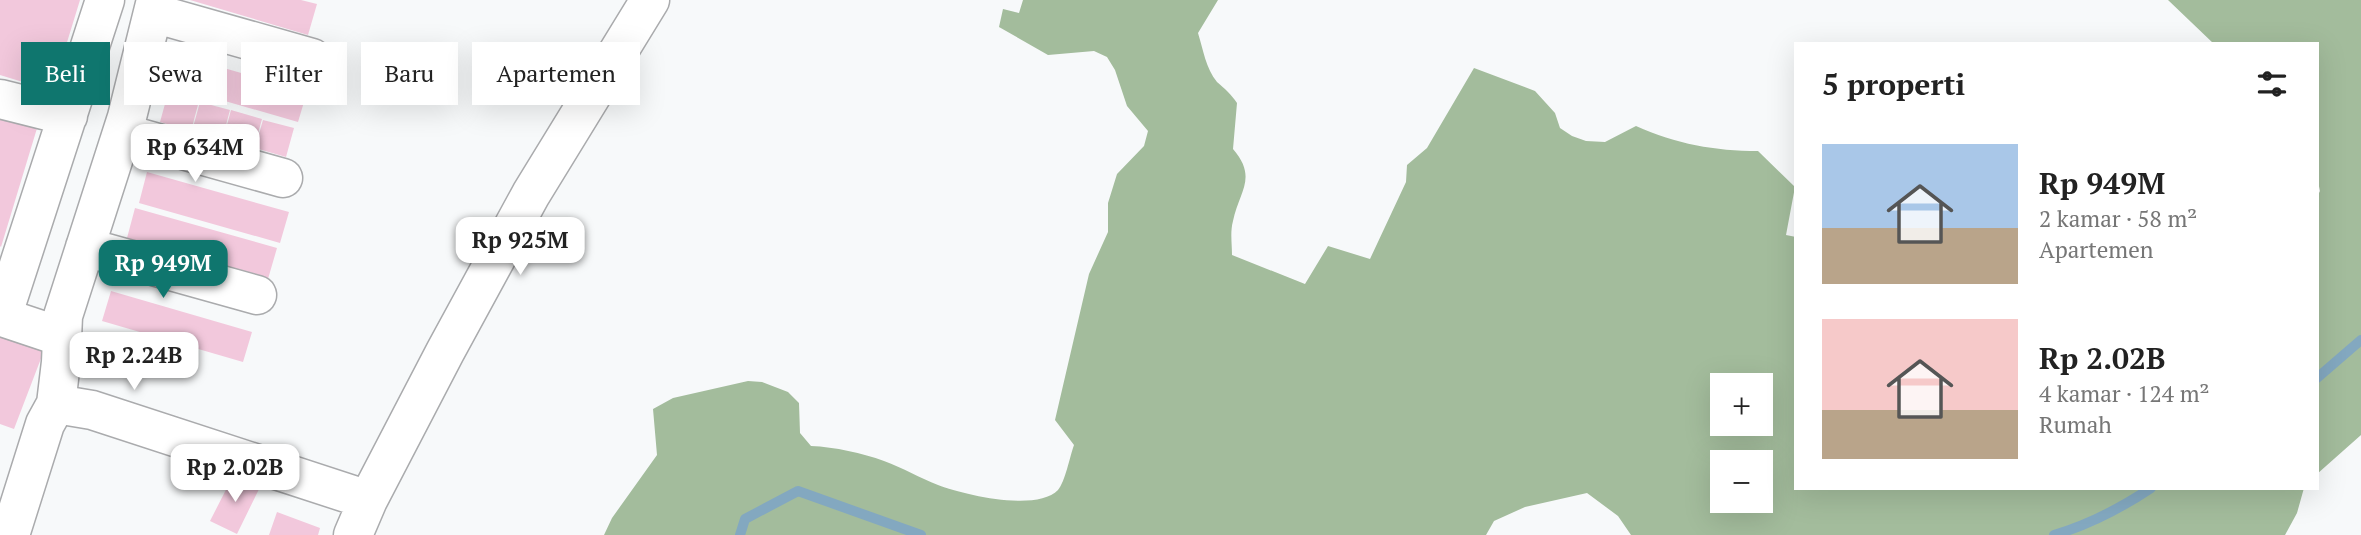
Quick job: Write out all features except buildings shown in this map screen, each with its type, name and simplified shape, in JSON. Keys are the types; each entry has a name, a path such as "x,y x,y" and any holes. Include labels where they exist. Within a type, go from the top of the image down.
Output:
{"street":[{"path":"62,337 2,317 106,0"},
{"path":"353,535 531,194 650,0"},
{"path":"10,535 12,489 56,404 63,316 122,133 155,6 264,42"},
{"path":"0,99 68,116"},
{"path":"122,133 283,178"},
{"path":"85,247 257,295"},
{"path":"56,404 92,410 369,500"}],"green space":[{"path":"1023,0 1218,0 1198,33 1213,77 1237,103 1233,149 1240,159 1246,177 1232,225 1232,255 1305,284 1328,246 1370,259 1406,182 1407,165 1427,148 1474,68 1535,91 1555,113 1560,128 1586,141 1605,142 1636,126 1666,138 1696,145 1758,151 1794,186 1786,235 1794,237 1794,490 2303,490 2297,513 2285,535 1631,535 1618,516 1587,493 1525,507 1494,521 1486,535 604,535 612,518 657,455 653,409 673,398 748,381 762,382 788,392 799,403 800,433 811,446 867,455 938,485 982,497 1034,500 1048,497 1058,490 1074,445 1055,420 1089,274 1108,232 1108,203 1117,174 1144,146 1148,131 1127,106 1115,70 1107,57 1094,51 1048,55 999,27 1003,9 1019,13"},
{"path":"2168,0 2361,0 2361,435 2319,472 2319,42 2212,42"}],"waterway":[{"path":"2319,376 2361,340"},
{"path":"2054,535 2104,515 2148,490"},
{"path":"740,535 745,519 798,491 921,535"}]}
